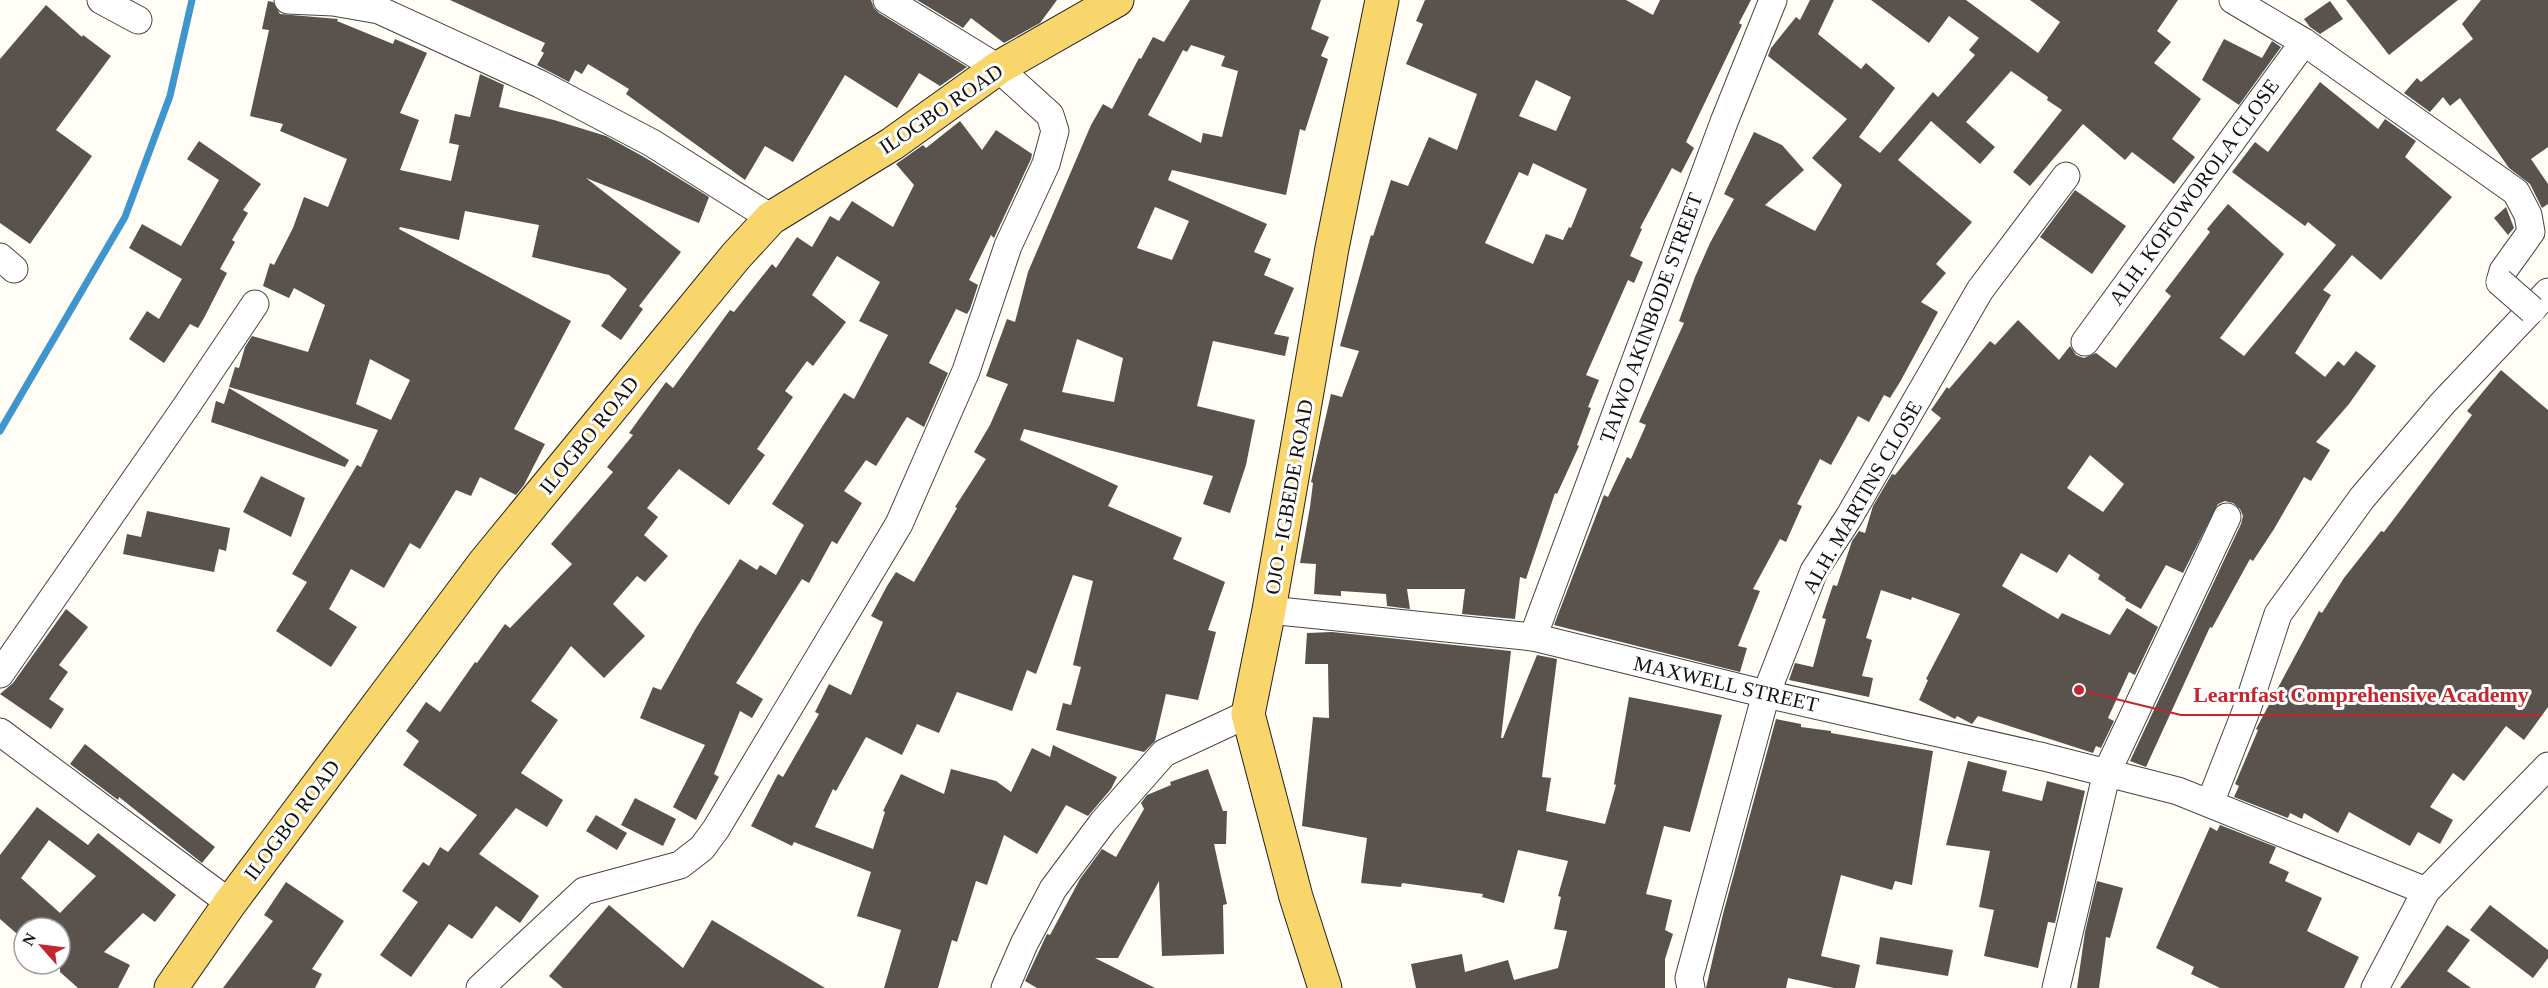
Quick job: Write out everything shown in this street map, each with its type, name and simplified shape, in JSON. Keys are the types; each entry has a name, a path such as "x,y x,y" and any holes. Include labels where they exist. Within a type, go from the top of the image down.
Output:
{"main road":[{"name":"ILOGBO ROAD","path":"171,988 230,903 485,562 736,256 771,218 892,144 999,68 1117,0"},
{"name":"OJO - IGBEDE ROAD","path":"1325,988 1296,897 1248,714 1269,610 1332,248 1382,0"}],"street":[{"path":"101,0 138,20"},
{"path":"288,0 333,2 379,10 540,84 642,138 771,218"},
{"path":"480,988 584,891 680,865 702,848 716,829 899,524 966,371 1008,246 1046,164 1055,131 1050,114 999,68 887,0"},
{"name":"TAIWO AKINBODE STREET","path":"1533,637 1724,122 1773,0"},
{"path":"2206,802 2248,706 2278,614 2362,498 2442,404 2535,305 2500,282 2503,271 2531,232 2528,215 2516,192 2304,42 2233,0"},
{"name":"ALH. KOFOWOROLA CLOSE","path":"2085,342 2304,42"},
{"name":"ALH. MARTINS CLOSE","path":"1691,988 1689,978 1766,694 1814,572 1849,517 1980,290 2066,176"},
{"path":"0,674 255,303"},
{"path":"2056,988 2107,772 2227,517"},
{"name":"MAXWELL STREET","path":"1269,610 1533,637 1766,694 2107,772 2178,791 2426,891"},
{"path":"1005,988 1024,944 1053,888 1103,822 1164,753 1248,714"},
{"path":"0,732 230,903"},
{"path":"2375,988 2426,891 2548,766"}],"building":[{"path":"450,0 871,0 879,13 967,67 940,86 919,73 897,108 845,75 793,162 765,146 745,180 626,94 629,89 588,64 582,74 575,70 569,82 537,65 544,53 541,51 545,43"},
{"path":"917,0 1057,0 1040,23 1004,43 971,18 963,28"},
{"path":"1190,0 1321,0 1311,29 1329,37 1321,56 1328,59 1305,131 1300,129 1286,195 1172,170 1168,180 1267,224 1254,252 1271,259 1264,275 1294,288 1274,334 1289,337 1285,356 1213,341 1197,406 1255,420 1246,465 1230,513 1203,504 1213,476 1024,429 1020,440 1118,486 1108,506 1182,538 1173,559 1225,582 1208,630 1216,632 1198,700 1166,694 1155,741 1144,752 1056,730 1063,703 1071,705 1081,667 1073,665 1093,581 1073,575 1036,674 1027,670 1012,711 957,692 939,733 917,724 902,755 866,737 836,791 833,789 815,827 873,849 885,812 883,811 901,774 944,794 951,769 996,781 1011,792 1032,748 1050,757 1053,745 1117,777 1111,789 1088,816 1066,805 1037,854 1004,835 987,885 976,881 957,942 952,940 938,988 884,988 901,930 857,916 871,872 794,842 792,846 751,826 778,774 783,777 819,714 815,712 829,684 851,695 883,622 871,616 887,586 896,572 914,582 957,508 955,507 986,459 974,452 990,425 1008,384 986,376 1007,319 1015,322 1028,272 1091,125 1103,104 1112,109 1153,37 1164,42","holes":["1191,45 1225,56 1221,66 1238,71 1222,137 1203,133 1201,143 1148,115 1183,50 1187,52","1155,207 1189,221 1172,260 1137,248","1077,339 1123,358 1114,402 1062,392"]},
{"path":"1425,0 1626,0 1653,15 1660,0 1751,0 1739,23 1742,25 1686,142 1694,148 1681,173 1672,168 1640,228 1642,229 1630,256 1643,262 1634,283 1628,280 1586,375 1599,380 1588,407 1591,408 1577,445 1579,446 1557,494 1555,493 1526,579 1520,577 1515,619 1462,614 1465,589 1407,589 1410,609 1387,606 1386,594 1341,591 1341,596 1314,594 1316,564 1300,563 1310,507 1313,483 1311,482 1331,394 1342,397 1359,351 1340,346 1371,235 1373,236 1391,180 1408,186 1429,137 1457,150 1477,94 1406,64 1423,24 1416,21","holes":["1536,80 1571,97 1556,131 1519,116","1533,163 1587,189 1571,228 1569,227 1563,240 1546,234 1533,264 1485,243 1519,172 1528,176"]},
{"path":"1810,0 1834,0 1818,34 1861,69 1866,63 1895,88 1859,137 1880,153 1933,92 1938,97 1975,55 1969,50 1979,38 1949,16 1929,43 1871,0 1966,0 2038,53 2060,22 2030,0 2178,0 2157,31 2171,42 2154,63 2201,99 2172,139 2195,157 2174,184 2132,152 2125,160 2083,124 2030,186 2013,172 2062,110 2047,100 2048,97 2011,71 1966,122 1995,147 1980,164 1931,121 1898,160 1972,222 1936,264 1946,273 1921,302 1938,312 1890,398 1884,395 1869,422 1858,416 1831,465 1820,459 1797,504 1802,506 1786,542 1780,539 1753,589 1760,591 1738,646 1747,648 1740,672 1554,625 1604,495 1608,497 1627,457 1631,459 1646,425 1639,422 1684,323 1679,321 1695,277 1734,199 1724,194 1754,132 1782,145 1804,170 1765,205 1815,231 1842,185 1812,158 1847,119 1768,56 1771,48 1796,17 1800,20"},
{"path":"2346,0 2458,0 2389,55"},
{"path":"2481,0 2548,0 2548,147 2531,159 2548,184 2548,204 2542,208 2530,184 2509,168 2460,98 2450,106 2443,97 2430,112 2404,93 2417,78 2421,82 2473,39 2462,24"},
{"path":"268,1 273,2 280,14 338,19 337,21 393,44 395,39 427,53 400,113 419,120 400,170 451,181 459,145 449,143 455,114 470,117 480,74 504,85 499,107 554,120 606,136 709,197 699,223 586,178 681,252 639,306 643,309 621,340 601,326 627,289 609,275 532,257 539,225 465,211 459,240 400,227 399,229 571,321 514,429 545,444 524,485 516,495 480,477 471,496 456,490 420,549 410,543 384,588 351,569 329,609 357,627 331,667 276,631 307,582 292,574 357,465 361,467 378,430 229,387 235,367 239,368 245,347 252,336 308,352 325,305 294,288 289,298 263,286 270,263 274,265 293,228 304,197 328,207 347,159 280,131 283,124 250,116 269,30 262,29","holes":["370,359 410,380 391,420 356,404"]},
{"path":"2330,1 2343,19 2320,34 2304,19"},
{"path":"46,5 82,37 83,35 111,56 56,130 92,156 30,244 0,223 0,59"},
{"path":"2224,39 2262,58 2272,41 2281,47 2239,105 2202,80"},
{"path":"2320,82 2378,129 2385,119 2416,141 2405,157 2452,197 2381,280 2352,255 2323,290 2331,295 2295,353 2325,377 2338,361 2344,366 2356,351 2376,366 2349,404 2316,442 2330,450 2311,481 2304,477 2253,561 2250,559 2212,628 2210,627 2146,767 2130,761 2241,524 2243,516 2240,509 2233,503 2225,501 2218,504 2183,573 2166,565 2141,609 2125,600 2126,598 2098,579 2100,575 2069,554 2057,573 2021,553 2002,586 2058,619 2062,613 2110,635 2127,608 2158,627 2135,675 2129,672 2108,718 2114,721 2101,748 2096,746 2093,753 1978,716 1972,724 1957,716 1955,719 1919,700 1928,680 1926,679 1960,614 1912,597 1911,600 1881,590 1866,638 1872,640 1862,676 1873,678 1869,697 1789,680 1795,663 1813,667 1826,619 1822,618 1833,585 1837,586 1852,541 1859,531 1865,533 1873,506 1892,474 1895,475 1941,418 1931,410 1947,387 1949,389 1990,341 1995,345 2018,320 2059,360 2070,346 2076,355 2084,358 2096,353 2116,368 2171,296 2165,291 2210,232 2207,229 2228,204 2284,254 2220,338 2244,356 2336,245 2308,222 2305,226 2232,172 2255,142 2268,152","holes":["2090,455 2124,484 2103,512 2067,488"]},
{"path":"960,121 982,150 996,130 1032,154 1031,159 994,238 991,235 969,280 978,285 970,309 967,314 956,309 929,363 948,373 924,427 907,417 876,466 866,460 844,491 862,503 837,544 832,541 809,583 802,579 736,683 763,699 752,718 740,711 714,774 719,777 696,820 673,807 705,745 640,718 653,687 661,690 696,628 740,559 757,570 760,565 776,575 804,525 772,504 844,393 854,399 888,335 859,321 880,282 837,256 812,295 846,322 813,366 807,361 785,391 793,397 757,449 765,455 729,505 679,469 647,508 658,517 644,535 668,556 645,582 637,576 613,604 645,636 604,678 571,646 531,701 558,720 521,773 563,800 547,827 516,808 479,854 539,896 520,923 496,906 472,939 449,924 411,977 380,955 418,902 402,891 423,862 429,866 440,847 448,852 477,815 403,765 419,741 406,731 426,702 440,712 505,624 510,628 572,564 551,544 613,472 607,467 633,435 629,433 666,382 673,388 730,310 734,312 772,264 776,268 797,237 812,247 830,216 839,221 852,201 893,227 914,185 896,164 923,145 926,148"},
{"path":"199,141 261,184 243,210 248,213 232,240 235,242 220,269 227,273 204,318 198,328 190,324 164,363 129,339 147,311 159,319 182,279 129,248 142,224 181,246 219,180 187,159"},
{"path":"2075,190 2126,226 2092,274 2040,237"},
{"path":"2506,207 2514,228 2508,235 2494,218"},
{"path":"2501,370 2548,410 2548,707 2524,740 2506,726 2464,781 2453,773 2430,807 2453,820 2440,844 2418,832 2410,846 2349,812 2338,833 2304,813 2302,819 2290,813 2288,818 2234,797 2239,786 2235,784 2258,730 2256,729 2319,611 2322,613 2344,578 2381,531 2384,532 2472,415 2467,411"},
{"path":"229,388 349,460 345,467 211,422 216,401 224,404"},
{"path":"261,476 305,498 291,537 243,512"},
{"path":"147,511 230,528 226,551 219,549 214,572 123,554 127,534 141,537"},
{"path":"66,609 88,627 59,665 68,672 49,699 64,709 51,729 0,694 13,683"},
{"path":"1332,632 1511,651 1501,738 1503,738 1537,655 1557,659 1542,777 1551,778 1546,811 1605,824 1616,785 1614,784 1629,697 1722,715 1690,832 1664,826 1646,894 1672,900 1665,930 1673,934 1665,959 1665,988 1416,988 1411,964 1462,954 1465,972 1508,960 1514,980 1558,968 1567,931 1554,929 1561,897 1558,896 1568,861 1518,850 1504,903 1482,897 1483,894 1402,883 1401,887 1361,883 1367,838 1302,826 1313,717 1329,718 1328,664 1305,664 1307,633"},
{"path":"1776,719 1801,724 1801,727 1933,751 1912,885 1895,881 1892,890 1841,875 1821,956 1860,965 1855,988 1834,988 1788,978 1786,988 1706,988 1723,914"},
{"path":"85,744 215,847 202,863 119,797 118,800 70,764"},
{"path":"1968,761 2007,771 2002,791 2042,801 2047,781 2085,791 2055,923 2048,922 2038,968 1984,956 1994,910 1979,907 1990,851 1946,845"},
{"path":"1208,769 1223,811 1227,811 1226,844 1214,844 1227,904 1223,905 1224,954 1162,956 1159,881 1118,958 1095,958 1155,988 1037,988 1025,981 1047,934 1050,935 1080,879 1102,849 1116,857 1144,809 1141,803 1147,795 1171,785 1170,782"},
{"path":"635,798 676,819 663,846 621,825"},
{"path":"37,807 88,845 98,833 176,895 155,922 143,913 104,952 130,965 118,988 78,988 64,976 72,976 72,916 12,916 12,930 0,919 0,855","holes":["49,840 96,876 60,913 21,878"]},
{"path":"596,815 627,833 617,850 586,831"},
{"path":"2220,825 2276,847 2269,863 2289,872 2285,881 2322,898 2307,931 2359,957 2344,988 2220,988 2191,974 2194,967 2156,948 2210,827 2217,831"},
{"path":"2097,881 2123,888 2110,938 2106,937 2099,988 2077,988 2085,932"},
{"path":"286,882 344,921 312,969 322,974 315,988 223,988 273,921 264,915"},
{"path":"609,905 683,968 712,920 825,988 563,988 549,976"},
{"path":"2490,905 2548,950 2548,958 2533,978 2470,930"},
{"path":"2447,925 2470,940 2447,971 2471,988 2400,988"},
{"path":"1880,937 1953,950 1948,976 1876,964"}],"waterway":[{"path":"0,431 125,217 170,96 192,0"}],"place":[{"name":"Learnfast Comprehensive Academy","path":"2079,690"}]}
